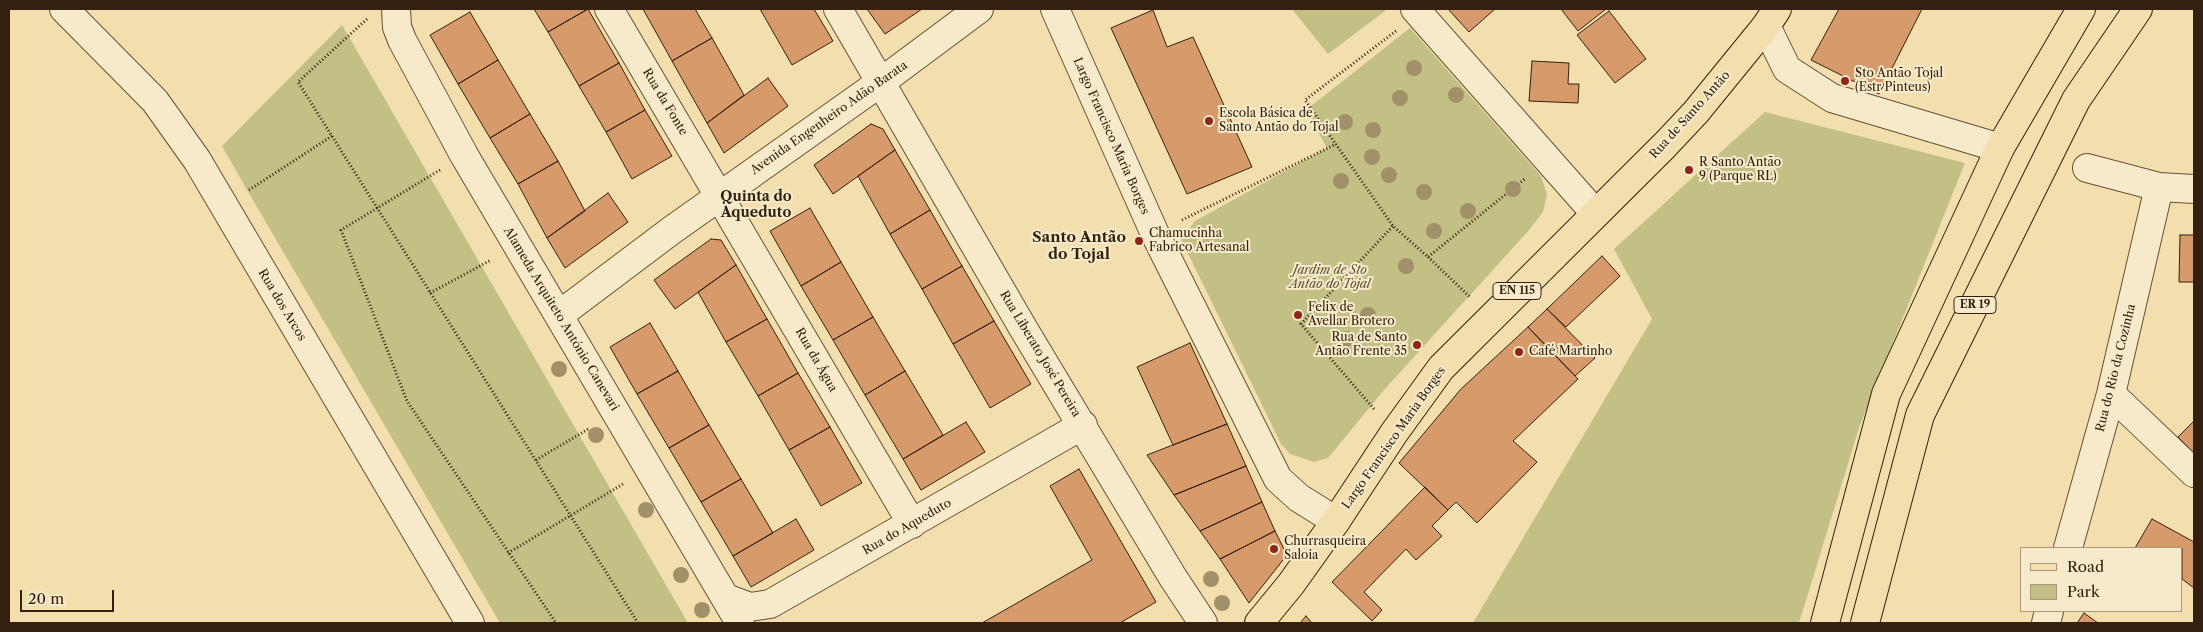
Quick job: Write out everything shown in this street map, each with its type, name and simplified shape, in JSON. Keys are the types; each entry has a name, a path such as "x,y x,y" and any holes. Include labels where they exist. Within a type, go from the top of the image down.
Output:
{"main road":[{"path":"1825,623 1886,394 2000,148 2081,9"},
{"name":"ER 19","path":"1865,623 1920,415 2076,100 2138,9"},
{"name":"Rua de Santo Antão","path":"1594,213 1665,145 1696,112 1772,17"},
{"name":"Largo Francisco Maria Borges","path":"1336,521 1394,432 1441,368 1594,213"},
{"name":"EN 115","path":"1259,623 1291,584 1336,521"}],"street":[{"name":"Rua dos Arcos","path":"64,9 155,101 197,160 470,623"},
{"name":"Rua da Fonte","path":"609,9 720,196"},
{"name":"Rua Liberato José Pereira","path":"838,9 1023,328 1172,576 1203,623"},
{"name":"Avenida Engenheiro Adão Barata","path":"558,314 881,82 979,9"},
{"name":"Largo Francisco Maria Borges","path":"1055,9 1155,234 1278,479 1299,498 1336,521"},
{"path":"1417,11 1549,159 1594,213"},
{"name":"Alameda Arquiteto António Canevari","path":"384,12 397,26 402,40 464,155 740,623"},
{"path":"1772,17 1787,69 1832,98 2000,148"},
{"path":"2086,168 2159,187 2194,188"},
{"name":"Rua do Rio da Cozinha","path":"2068,547 2110,394 2159,187"},
{"name":"Rua da Água","path":"720,196 912,524"},
{"path":"2110,394 2194,473"},
{"name":"Rua do Aqueduto","path":"726,598 750,607 770,604 1083,425"}],"path":[{"path":"1417,11 1305,100 1393,226 1491,317"},
{"path":"384,12 298,82 638,623"},
{"path":"244,193 332,136"},
{"path":"1155,234 1336,144"},
{"path":"464,155 341,230 407,401 556,623"},
{"path":"1428,257 1549,159"},
{"path":"1393,226 1301,324 1394,432"},
{"path":"430,293 517,245"},
{"path":"536,460 616,412"},
{"path":"508,553 650,469"}],"green space":[{"path":"1292,9 1383,9 1385,11 1328,54"},
{"path":"342,25 688,623 500,623 250,195 222,146"},
{"name":"Jardim de Sto Antão do Tojal","path":"1410,28 1541,176 1547,194 1543,212 1530,229 1384,390 1328,458 1314,462 1290,454 1281,444 1181,239 1195,221 1327,148 1306,110"},
{"path":"1765,112 1965,163 1860,425 1799,623 1473,623 1652,319 1614,249"}],"building":[{"path":"534,9 588,9 548,32"},
{"path":"588,9 619,63 579,86 548,32"},
{"path":"643,9 695,9 712,38 672,61"},
{"path":"760,9 814,9 833,41 792,65"},
{"path":"867,9 922,9 885,34"},
{"path":"1448,9 1495,9 1469,32"},
{"path":"1561,9 1606,9 1578,31"},
{"path":"1839,9 1922,9 1879,94 1811,60"},
{"path":"1153,10 1167,47 1193,37 1252,167 1187,194 1111,28"},
{"path":"1609,11 1646,59 1615,83 1577,35"},
{"path":"470,12 498,60 458,84 430,35"},
{"path":"712,38 744,95 707,123 672,61"},
{"path":"498,60 530,114 490,138 458,84"},
{"path":"1532,61 1569,63 1568,84 1579,84 1578,103 1529,101"},
{"path":"619,63 645,110 606,132 579,86"},
{"path":"768,78 788,106 724,153 707,123"},
{"path":"645,110 672,156 632,179 606,132"},
{"path":"530,114 558,161 518,184 490,138"},
{"path":"871,124 883,129 895,150 833,194 814,165"},
{"path":"895,150 930,210 890,234 858,176"},
{"path":"558,161 585,211 547,238 518,184"},
{"path":"608,193 628,222 565,268 547,238"},
{"path":"810,208 841,262 801,286 770,231"},
{"path":"930,210 962,266 922,289 890,234"},
{"path":"2180,235 2194,235 2194,282 2179,282"},
{"path":"711,239 721,240 736,265 675,309 654,280"},
{"path":"1602,256 1620,276 1566,327 1547,309"},
{"path":"841,262 873,317 833,340 801,286"},
{"path":"736,265 767,319 726,342 698,292"},
{"path":"962,266 994,321 953,344 922,289"},
{"path":"1547,309 1595,358 1575,376 1528,327"},
{"path":"873,317 905,371 865,395 833,340"},
{"path":"767,319 798,373 758,396 726,342"},
{"path":"994,321 1031,384 990,408 953,344"},
{"path":"650,323 678,371 637,394 610,347"},
{"path":"1528,327 1578,379 1513,441 1537,462 1477,523 1456,502 1448,510 1399,463 1461,389"},
{"path":"1190,343 1227,424 1173,445 1137,367"},
{"path":"678,371 709,425 669,448 637,394"},
{"path":"905,371 943,435 903,459 865,395"},
{"path":"798,373 830,427 789,450 758,396"},
{"path":"2194,421 2194,453 2178,437"},
{"path":"966,422 985,452 921,490 903,459"},
{"path":"1227,424 1246,466 1174,495 1147,455"},
{"path":"709,425 741,479 701,502 669,448"},
{"path":"830,427 862,483 821,506 789,450"},
{"path":"1246,466 1262,502 1200,531 1174,495"},
{"path":"1079,469 1156,602 1120,623 982,623 1092,560 1050,486"},
{"path":"741,479 773,533 733,556 701,502"},
{"path":"1425,487 1448,510 1432,526 1442,536 1416,560 1406,549 1364,592 1382,610 1372,621 1332,582"},
{"path":"1262,502 1275,531 1220,559 1200,531"},
{"path":"796,519 814,550 751,587 733,556"},
{"path":"2152,519 2194,542 2194,588 2183,580 2183,547 2136,547"},
{"path":"1275,531 1287,555 1249,603 1220,559"},
{"path":"2084,613 2098,623 2077,623"},
{"path":"1306,616 1312,623 1300,623"}],"place":[{"name":"Sto Antão Tojal (Estr Pinteus)","path":"1845,81"},
{"name":"Escola Básica de Santo Antão do Tojal","path":"1209,121"},
{"name":"R Santo Antão 9 (Parque RL)","path":"1689,170"},
{"name":"Chamucinha Fabrico Artesanal","path":"1139,241"},
{"name":"Felix de Avellar Brotero","path":"1298,315"},
{"name":"Rua de Santo Antão Frente 35","path":"1417,345"},
{"name":"Café Martinho","path":"1519,352"},
{"name":"Churrasqueira Saloia","path":"1274,549"}],"district":[{"name":"Quinta do Aqueduto","path":"756,206"},
{"name":"Santo Antão do Tojal","path":"1079,246"}]}
